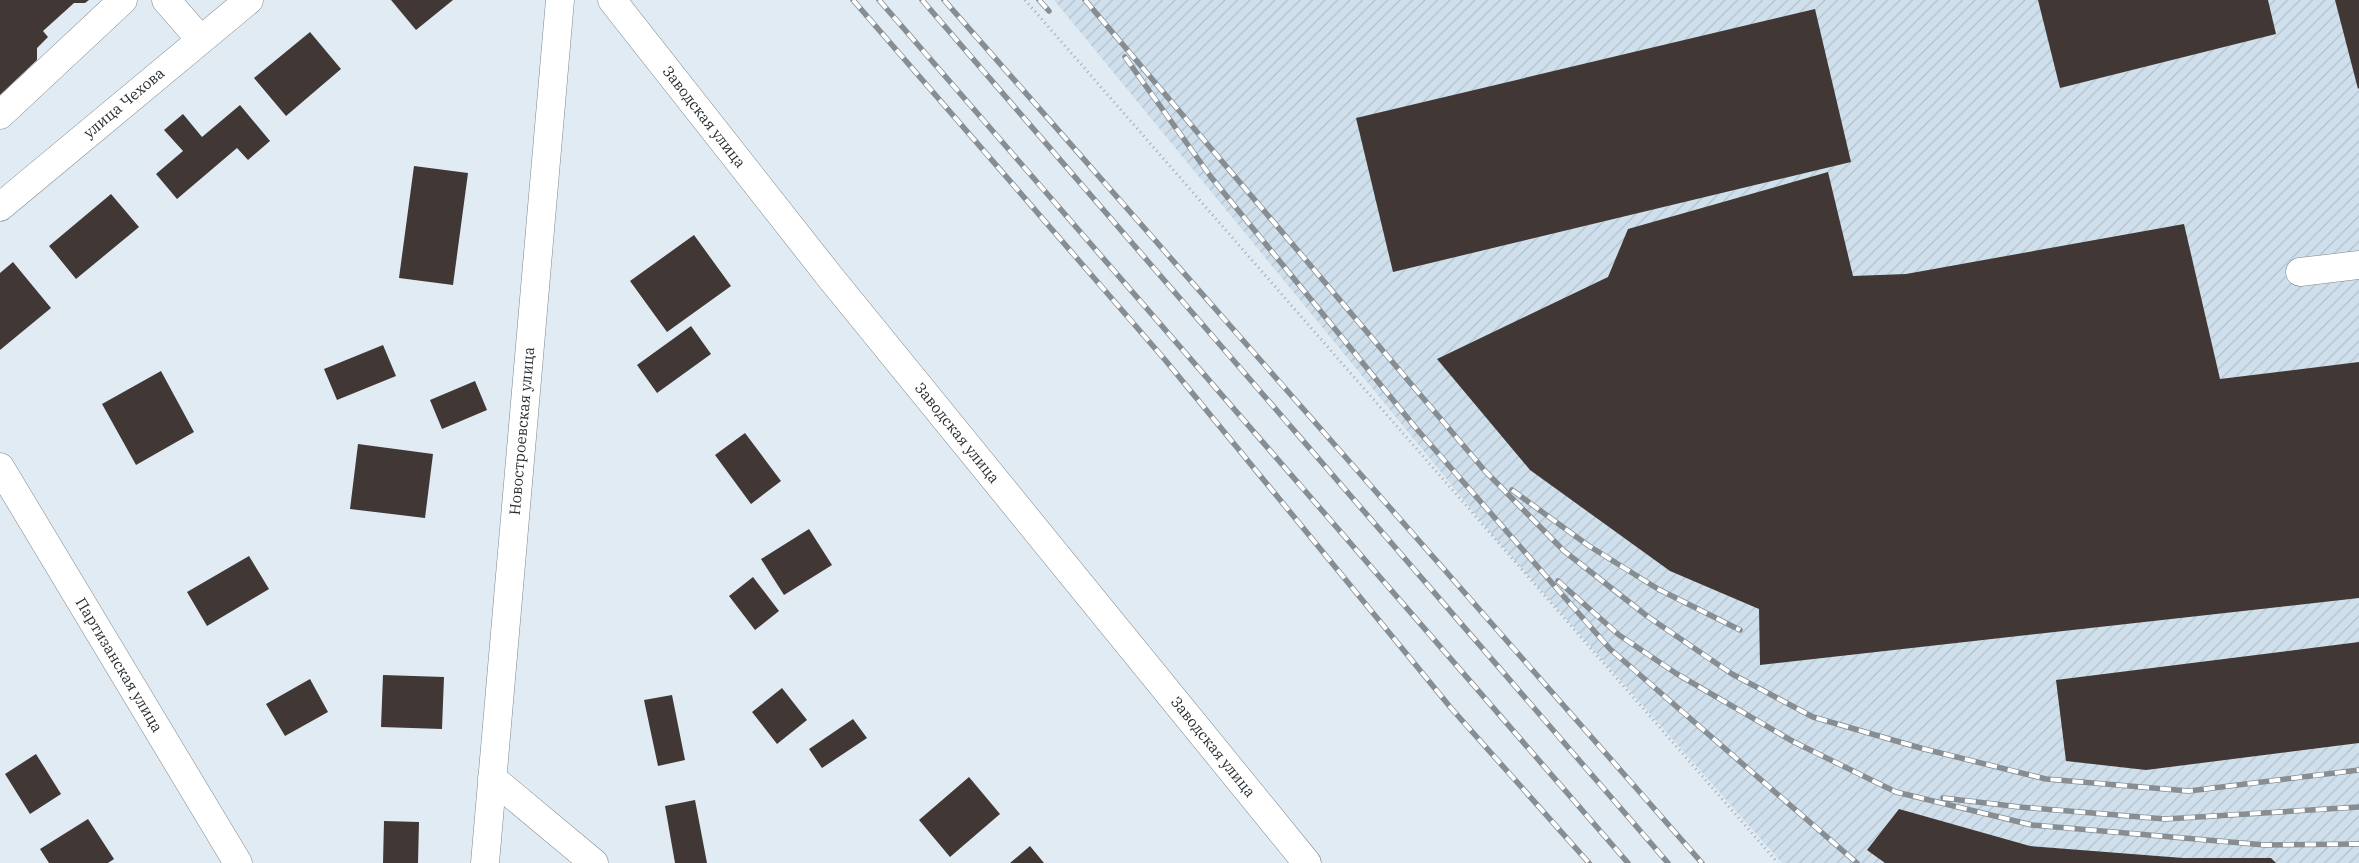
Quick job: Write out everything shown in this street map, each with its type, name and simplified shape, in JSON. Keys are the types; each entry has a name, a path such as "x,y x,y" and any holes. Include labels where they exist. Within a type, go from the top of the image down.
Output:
{"street":[{"path":"0,115 123,0"},
{"path":"166,0 200,39"},
{"name":"улица Чехова","path":"1,205 249,0"},
{"name":"Новостроевская улица","path":"485,863 560,0"},
{"name":"Заводская улица","path":"612,0 830,277 1307,863"},
{"path":"2300,272 2359,265"},
{"name":"Партизанская улица","path":"0,467 238,863"},
{"path":"492,778 594,863"}],"path":[{"path":"1025,0 1778,863"}],"shaded area":[{"path":"1054,0 2359,0 2359,863 1782,863 1495,538"}],"building":[{"path":"0,0 89,0 85,3 74,3 43,31 48,37 37,48 37,60 0,95"},
{"path":"391,0 453,0 416,30"},
{"path":"2038,0 2268,0 2276,34 2060,88"},
{"path":"2335,0 2359,0 2358,89"},
{"path":"1815,9 1851,162 1393,272 1356,118"},
{"path":"310,32 341,69 286,116 254,78"},
{"path":"240,105 270,141 248,160 237,148 177,199 156,174 183,151 164,130 183,114 202,137"},
{"path":"414,166 468,173 453,285 399,278"},
{"path":"1828,172 1853,276 1906,274 2184,224 2220,379 2359,362 2359,598 1760,665 1759,609 1670,571 1530,470 1437,359 1608,277 1628,229"},
{"path":"111,194 139,227 76,279 49,246"},
{"path":"694,235 731,286 667,332 630,281"},
{"path":"13,262 51,308 0,350 0,273"},
{"path":"691,326 711,354 657,393 637,365"},
{"path":"383,345 396,376 337,400 324,369"},
{"path":"161,371 194,432 136,465 102,404"},
{"path":"475,381 487,410 442,429 430,400"},
{"path":"745,433 781,481 751,504 715,455"},
{"path":"358,444 433,454 425,518 350,509"},
{"path":"809,529 832,565 784,595 761,559"},
{"path":"249,556 269,589 207,626 187,592"},
{"path":"753,577 779,611 755,630 729,596"},
{"path":"2359,642 2359,743 2146,770 2066,761 2056,680"},
{"path":"383,675 444,677 442,729 381,727"},
{"path":"310,679 328,712 285,736 266,704"},
{"path":"782,688 807,720 777,744 752,712"},
{"path":"672,695 685,760 658,766 644,700"},
{"path":"853,719 867,738 822,768 809,749"},
{"path":"36,754 61,794 30,814 5,774"},
{"path":"969,777 1000,814 950,857 919,820"},
{"path":"695,800 707,863 675,863 665,806"},
{"path":"1899,809 2030,846 2183,858 2271,858 2276,863 1885,863 1867,850"},
{"path":"88,819 114,859 108,863 49,863 40,849"},
{"path":"384,821 419,822 418,863 383,863"},
{"path":"1030,846 1044,863 1010,863"}],"railway":[{"path":"853,0 1166,361 1451,708 1589,863"},
{"path":"879,0 1628,863"},
{"path":"922,0 1668,863"},
{"path":"944,0 1702,863"},
{"path":"1039,0 1049,11"},
{"path":"1085,0 1485,471 1564,551 1647,616 1732,674 1813,717 1924,749 2046,779 2189,791 2359,770"},
{"path":"1125,57 1211,177 1415,427 1610,649 1857,863"},
{"path":"1512,490 1589,546 1658,589 1740,630"},
{"path":"1558,581 1619,635 1677,674 1794,742 1896,792 2032,825 2265,845 2359,844"},
{"path":"1943,798 2020,807 2165,819 2359,807"}]}
